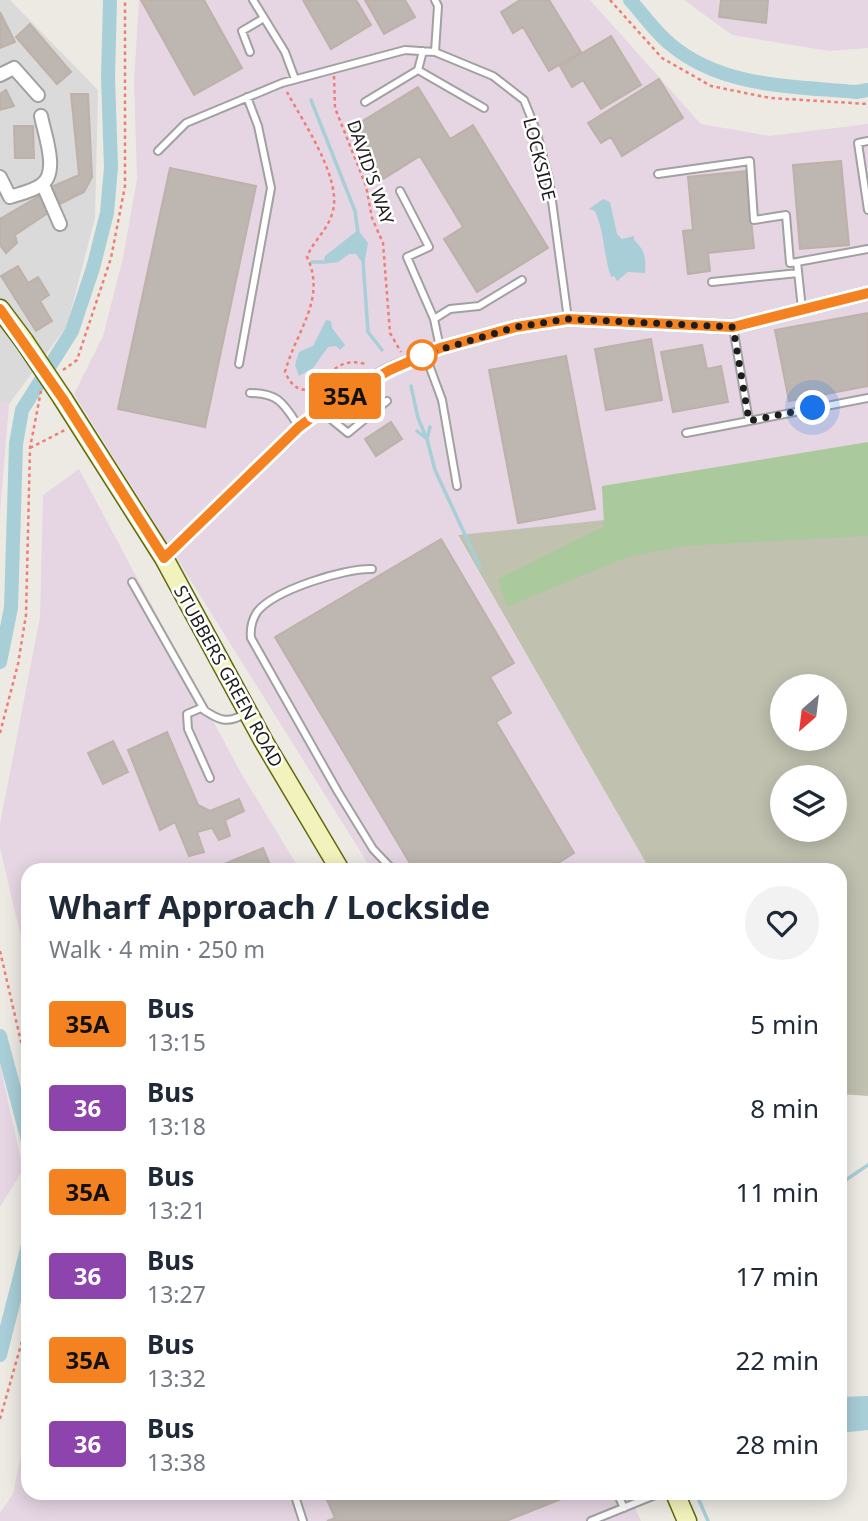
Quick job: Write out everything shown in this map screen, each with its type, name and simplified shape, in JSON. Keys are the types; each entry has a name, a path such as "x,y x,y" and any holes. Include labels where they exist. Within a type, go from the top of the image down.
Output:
{"street":[{"path":"0,75 14,68 38,95"},
{"path":"0,177 10,197 43,185 48,176 50,159 41,116"},
{"path":"43,185 60,224"},
{"path":"164,558 299,427 321,411 407,363 440,348 516,327 568,319 733,327 868,293"},
{"name":"STUBBERS GREEN ROAD","path":"0,309 63,399 164,558 248,712 336,863"},
{"path":"678,1500 687,1521"}],"lane":[{"path":"253,0 285,52 295,79"},
{"path":"435,0 438,6 435,52"},
{"path":"250,52 242,31 264,18"},
{"name":"LOCKSIDE","path":"158,150 186,123 282,83 405,50 435,52 493,76 524,100 536,130 548,179 568,319"},
{"path":"365,102 418,70 423,51"},
{"path":"418,70 484,108"},
{"path":"239,364 271,188 258,126 247,97"},
{"path":"868,141 858,144 868,210"},
{"path":"658,174 750,161 754,220 786,215 790,263 868,249"},
{"path":"400,191 429,247 407,257 434,319 440,348"},
{"path":"797,262 802,309"},
{"path":"712,282 798,273"},
{"path":"434,319 450,309 479,306 522,280"},
{"path":"733,327 749,421"},
{"path":"425,354 442,400 457,486"},
{"path":"250,393 269,393 285,405 299,427"},
{"path":"686,433 868,398"},
{"path":"321,411 348,433 387,401"},
{"path":"372,569 325,575 267,604 255,615 251,638 338,792 373,849 386,863"},
{"path":"132,582 205,711"},
{"path":"211,778 186,718 193,709 205,711 223,721 236,719 248,712"},
{"path":"296,1500 303,1521"},
{"path":"620,1500 624,1508"},
{"path":"591,1521 643,1500"},
{"path":"612,1512 612,1521"}],"path":[{"path":"52,374 76,360 114,246 125,186 125,0"},
{"path":"610,0 662,58 711,86 770,98 868,104"},
{"name":"DAVID'S WAY","path":"334,69 335,108 366,186 372,218 383,243 390,332 407,363"},
{"path":"282,83 326,167 335,195 333,213 307,257 316,275 314,294 285,372 292,386 303,391 316,390 338,364 353,361 365,364"},
{"path":"0,733 18,664 26,615 30,448 38,396 45,385"},
{"path":"30,448 78,424"},
{"path":"0,951 21,1042"},
{"path":"0,1419 21,1345"}],"shaded area":[{"path":"0,0 10,0 98,90 95,218 67,326 9,404 0,401"},
{"path":"139,0 590,0 701,124 769,136 868,124 868,493 458,536 646,863 368,863 74,394 103,336 123,258 137,179 134,81"},
{"path":"684,0 868,0 868,48 829,51 732,35"},
{"path":"0,401 9,404 0,513"},
{"path":"79,469 241,773 296,863 21,863 21,937 0,848 0,824 40,617 43,495"},
{"path":"868,493 868,1096 847,1094 847,863 646,863 458,535"},
{"path":"0,1064 21,1161 21,1173 0,1207"},
{"path":"21,1455 21,1500 631,1500 641,1521 0,1521 0,1513 13,1494"}],"green space":[{"path":"868,442 868,536 683,546 627,557 507,607 498,579 604,526 602,486"}],"water":[{"path":"603,199 610,202 617,234 622,239 634,236 643,251 645,273 628,272 617,281 614,276 611,277 598,219 595,211 589,209"},
{"path":"358,230 368,243 364,265 356,254 349,254 338,262 323,264 325,256"},
{"path":"326,320 331,321 332,328 345,345 340,350 336,346 328,347 313,368 299,376 295,365 299,352 313,346"},
{"path":"868,1396 868,1430 847,1432 847,1397"}],"building":[{"path":"141,0 204,0 242,68 194,95"},
{"path":"303,0 356,0 371,25 331,49"},
{"path":"365,0 405,0 415,17 384,34"},
{"path":"520,0 549,0 581,52 549,71 523,27 513,33 501,12"},
{"path":"721,0 768,0 766,23 719,17"},
{"path":"0,12 15,42 0,48"},
{"path":"30,24 71,72 57,84 16,37"},
{"path":"611,36 641,85 601,109 583,80 572,87 560,66"},
{"path":"659,79 683,118 622,156 611,137 601,143 588,123"},
{"path":"418,87 450,139 473,125 548,248 477,292 444,239 463,227 420,156 383,179 351,128"},
{"path":"6,90 14,106 0,110 0,94"},
{"path":"71,94 88,94 92,177 84,192 60,204 51,187 79,175"},
{"path":"14,126 33,126 34,158 15,158"},
{"path":"841,161 849,245 800,249 793,165"},
{"path":"170,168 256,186 205,427 118,409"},
{"path":"746,171 754,248 708,253 710,271 688,274 683,231 693,230 688,177"},
{"path":"43,194 51,211 15,235 17,243 6,253 0,245 0,219"},
{"path":"18,266 28,283 38,277 49,295 40,301 52,321 36,331 1,276"},
{"path":"868,313 868,386 789,401 775,330"},
{"path":"651,339 662,400 606,410 595,349"},
{"path":"702,345 707,369 721,366 728,402 673,412 661,352"},
{"path":"566,356 595,509 518,523 489,370"},
{"path":"391,422 402,439 376,456 365,439"},
{"path":"441,539 514,663 490,677 511,713 496,722 574,853 558,863 410,863 275,637"},
{"path":"167,732 198,805 210,811 239,799 244,811 225,820 230,836 219,840 212,828 197,832 204,852 189,856 175,822 160,830 128,750"},
{"path":"113,741 128,772 103,784 88,753"},
{"path":"263,848 269,863 227,863"},
{"path":"327,1500 558,1500 506,1521 327,1521 335,1518"}],"waterway":[{"path":"0,662 11,608 16,444 22,410 72,331 93,268 107,213 111,167 108,77 110,0"},
{"path":"630,0 670,44 712,69 735,77 783,86 856,92 868,90"},
{"path":"311,100 355,211 358,233"},
{"path":"363,261 368,332 382,350"},
{"path":"312,262 322,262"},
{"path":"411,386 435,470 480,567"},
{"path":"417,431 427,439 430,427"},
{"path":"0,1036 21,1115"},
{"path":"847,1179 868,1165"},
{"path":"0,1355 21,1272"},
{"path":"699,1500 708,1521"}],"bus line":[{"name":"35A","path":"0,309 63,399 164,558 299,427 334,401 390,370 440,348 516,327 568,319 733,327 868,293"}],"route":[{"path":"422,355 516,327 568,319 733,327 749,421 813,408"}]}
